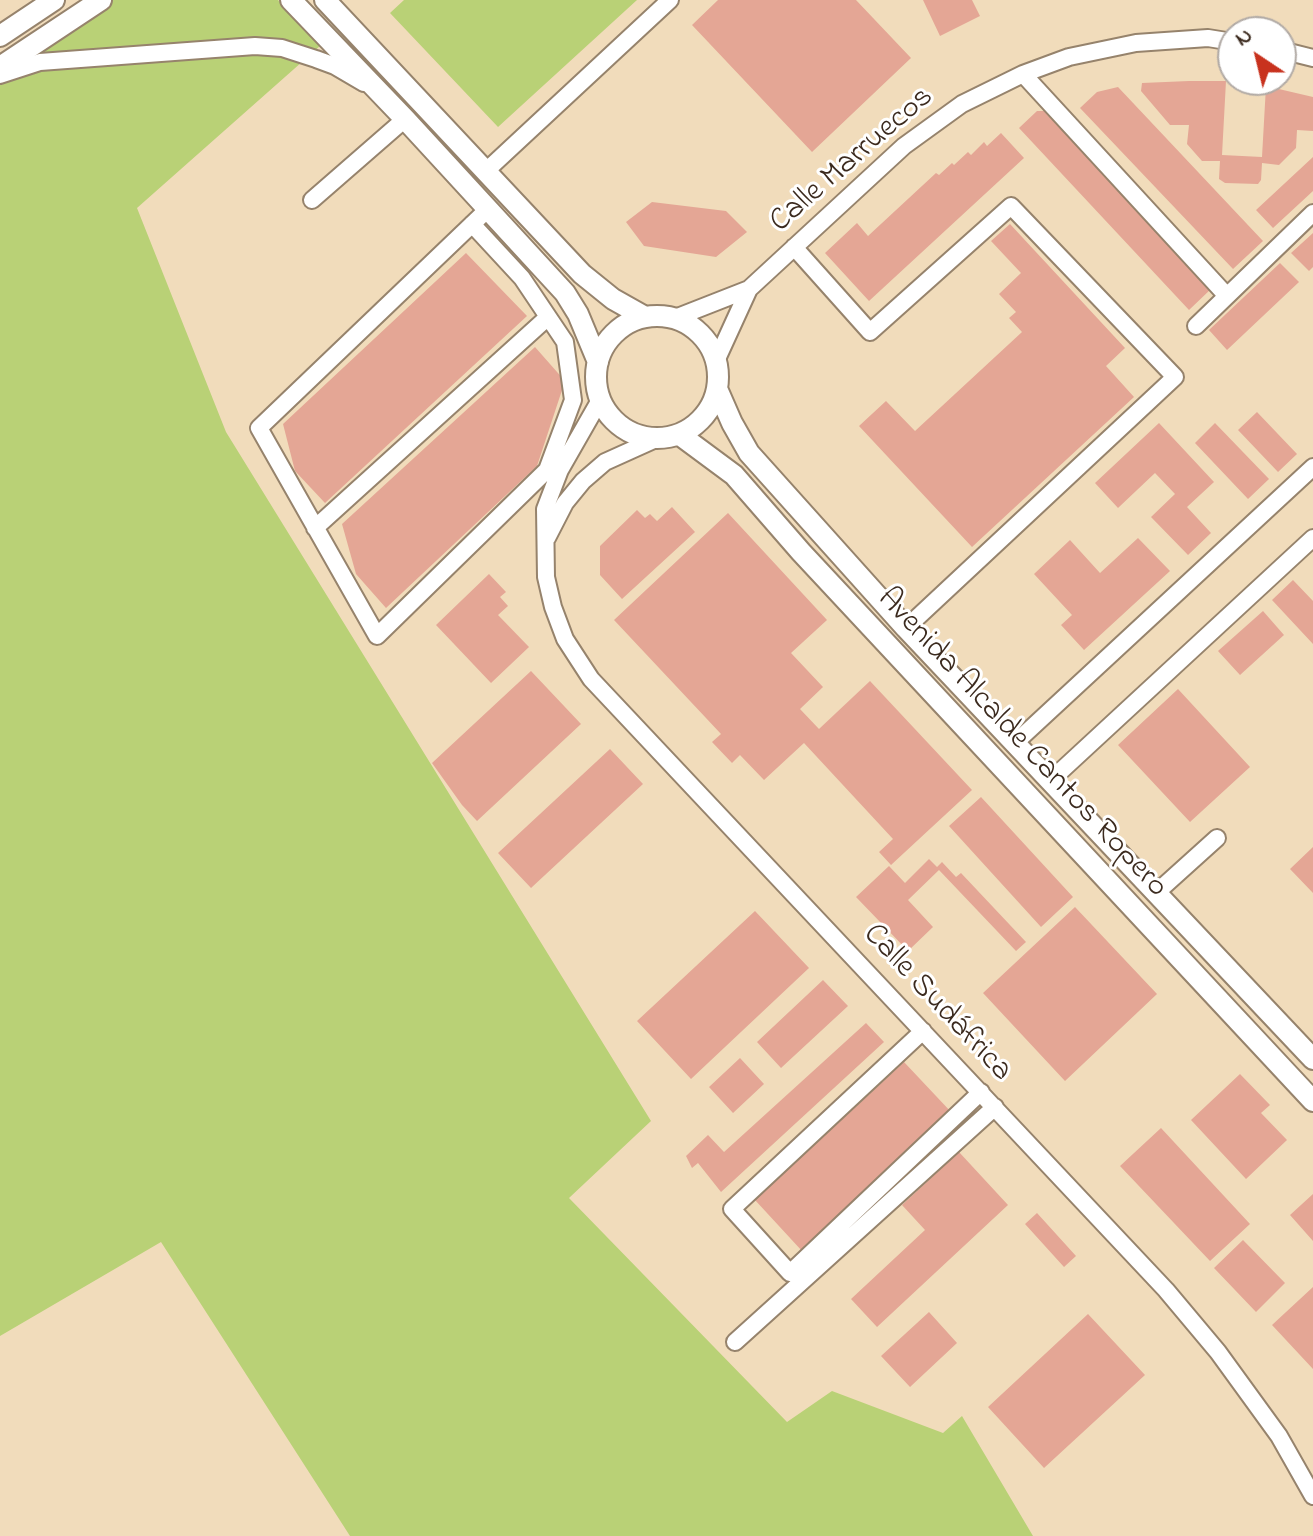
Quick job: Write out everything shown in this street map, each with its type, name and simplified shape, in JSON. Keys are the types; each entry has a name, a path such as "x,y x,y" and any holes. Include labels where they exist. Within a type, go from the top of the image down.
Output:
{"main road":[{"path":"0,36 54,0"},
{"path":"0,67 101,0"},
{"path":"291,0 565,293 578,314 598,362"},
{"path":"327,1 582,274 613,299 645,317"},
{"path":"645,317 675,318 693,327 707,341 717,359 718,391 710,410 697,424 680,435 656,439 638,436 622,428 609,416 600,400 596,381 598,362 604,346 615,332 629,322 645,317"},
{"name":"Avenida Alcalde Cantos Ropero","path":"718,391 749,453 906,628 1313,1059"},
{"name":"Avenida Alcalde Cantos Ropero","path":"680,435 734,475 801,552 1313,1101"}],"street":[{"path":"486,171 670,0"},
{"name":"Calle Marruecos","path":"675,318 749,289 904,146 962,104 1023,74 1069,57 1136,43 1217,39"},
{"path":"0,75 40,62 270,46 335,66 381,93"},
{"path":"1023,74 1227,296"},
{"path":"312,200 405,119"},
{"path":"794,247 870,332 1011,206 1175,377 906,628"},
{"path":"472,224 522,278 565,342 573,400 547,470 377,636 259,428 472,224 488,209"},
{"path":"1196,326 1313,213"},
{"name":"Calle Marruecos","path":"717,359 749,289"},
{"path":"315,528 548,317"},
{"name":"Calle Sudáfrica","path":"600,400 560,470 545,509 546,577 553,607 565,639 591,679 1166,1290 1218,1352 1279,1436 1313,1496"},
{"path":"544,543 565,503 583,481 605,462 656,439"},
{"path":"1015,743 1313,467"},
{"path":"1050,781 1313,538"},
{"path":"1156,893 1217,838"},
{"path":"923,1031 732,1209 790,1273 981,1092"},
{"path":"735,1342 995,1107"}],"green space":[{"path":"110,0 278,0 320,46 137,208 226,432 651,1121 569,1198 787,1422 832,1391 943,1433 962,1416 1033,1536 350,1536 161,1242 0,1336 0,73"},
{"path":"404,0 637,0 498,127 390,13"}],"building":[{"path":"718,0 856,0 911,58 812,152 692,25"},
{"path":"923,0 972,0 980,16 940,36"},
{"path":"1217,81 1217,96 1225,96 1222,155 1262,157 1265,96 1297,96 1297,93 1313,97 1313,131 1297,130 1296,148 1279,165 1262,163 1258,184 1225,183 1219,179 1220,161 1202,161 1187,144 1189,125 1170,125 1141,91 1142,83"},
{"path":"1118,87 1263,241 1233,269 1080,108 1097,92"},
{"path":"1037,111 1044,111 1211,289 1189,310 1019,128"},
{"path":"1001,133 1024,158 869,301 825,253 857,223 868,236 936,173 939,175 968,152 971,155 984,142 987,146"},
{"path":"1313,157 1313,191 1273,228 1256,210"},
{"path":"652,202 726,211 747,232 716,257 644,246 626,222"},
{"path":"1010,224 1125,348 1106,366 1134,397 972,547 859,426 886,401 915,431 1022,332 1009,318 1016,312 999,294 1021,273 991,241"},
{"path":"1313,233 1313,267 1309,271 1291,253"},
{"path":"466,253 527,316 325,503 295,471 283,424"},
{"path":"1280,263 1299,282 1227,350 1209,330"},
{"path":"535,347 565,381 537,466 386,608 356,574 342,524"},
{"path":"1257,412 1297,454 1278,472 1238,430"},
{"path":"1159,423 1214,482 1187,507 1211,533 1188,555 1151,517 1175,494 1155,473 1118,508 1095,483"},
{"path":"1215,423 1269,479 1248,499 1195,443"},
{"path":"672,507 695,532 622,599 600,575 600,546 637,510 645,518 650,514 657,521"},
{"path":"728,513 827,620 791,653 823,687 800,709 819,729 870,681 972,790 891,865 879,852 893,839 804,743 764,780 740,755 732,763 712,742 721,734 614,620"},
{"path":"1138,538 1170,571 1084,650 1061,625 1072,615 1034,574 1070,540 1100,573"},
{"path":"489,574 506,592 500,597 508,606 498,615 529,647 491,683 436,625"},
{"path":"1293,580 1313,601 1313,644 1272,600"},
{"path":"1263,611 1284,635 1240,675 1218,651"},
{"path":"531,671 581,724 477,821 432,763"},
{"path":"1178,689 1250,767 1190,822 1118,745"},
{"path":"610,749 643,784 531,888 498,853"},
{"path":"981,797 1073,897 1041,927 949,826"},
{"path":"1313,847 1313,893 1290,869"},
{"path":"929,859 937,867 942,862 956,877 961,873 1026,942 1016,951 939,870 908,900 933,927 908,951 856,897 889,866 905,883"},
{"path":"1075,907 1157,994 1065,1081 983,993"},
{"path":"755,911 809,968 691,1079 637,1021"},
{"path":"823,980 848,1006 781,1068 757,1042"},
{"path":"866,1023 884,1042 721,1192 698,1163 692,1168 686,1156 708,1135 724,1152"},
{"path":"740,1058 764,1084 733,1113 709,1087"},
{"path":"904,1062 952,1113 802,1251 755,1200"},
{"path":"1240,1074 1270,1105 1261,1113 1287,1140 1246,1179 1191,1120"},
{"path":"1161,1128 1250,1224 1210,1261 1120,1166"},
{"path":"959,1152 1008,1205 877,1327 851,1299 925,1230 902,1205"},
{"path":"1313,1194 1313,1241 1290,1215"},
{"path":"1037,1213 1076,1256 1064,1267 1025,1224"},
{"path":"1243,1240 1285,1283 1256,1312 1214,1268"},
{"path":"1313,1287 1313,1369 1272,1325"},
{"path":"929,1312 957,1343 910,1387 881,1356"},
{"path":"1088,1314 1145,1375 1044,1468 988,1407"}]}
